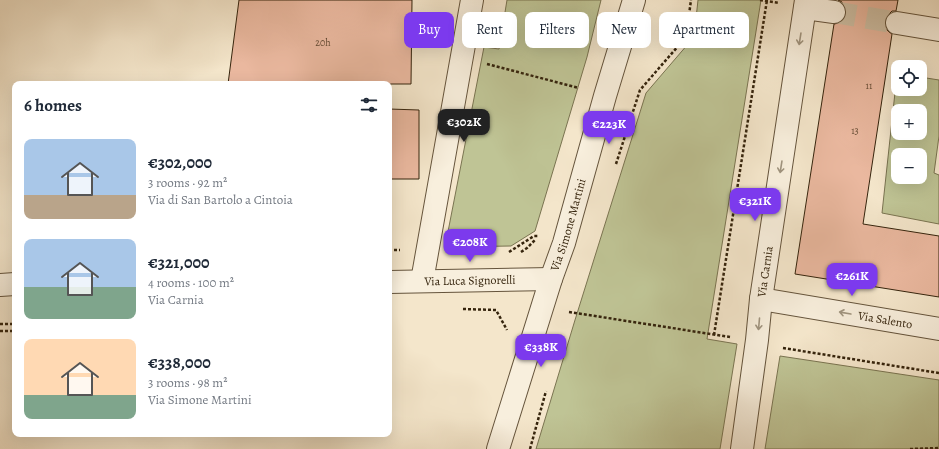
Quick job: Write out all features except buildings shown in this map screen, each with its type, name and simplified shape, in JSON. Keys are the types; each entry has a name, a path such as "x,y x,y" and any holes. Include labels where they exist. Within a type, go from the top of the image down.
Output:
{"street":[{"path":"422,281 472,0"},
{"name":"Via Simone Martini","path":"498,449 551,279 564,243 605,96 634,0"},
{"path":"805,4 834,12"},
{"name":"Via Carnia","path":"742,449 761,299 805,4"},
{"path":"897,23 939,30"},
{"name":"Via Luca Signorelli","path":"392,282 551,279"},
{"path":"0,284 12,284"},
{"name":"Via Salento","path":"761,299 939,329"}],"path":[{"path":"614,170 640,90 686,37 691,0"},
{"path":"714,334 767,0"},
{"path":"481,63 605,96"},
{"path":"502,252 510,252 534,236 539,236"},
{"path":"496,310 507,330"},
{"path":"569,312 757,340"},
{"path":"0,324 12,324"},
{"path":"0,331 12,331"},
{"path":"778,347 939,373"},
{"path":"910,449 939,448"}],"green space":[{"path":"507,0 601,0 587,57 535,231 511,246 445,247 484,48 517,48 517,12 505,12"},
{"path":"698,0 761,0 707,339 737,344 720,449 536,449 646,93 685,48 749,48 749,12 697,12"},
{"path":"927,78 939,80 939,136 934,173 939,175 939,224 882,213 891,130 891,140 927,140 927,104 894,104 895,96 927,96"},
{"path":"780,356 939,380 939,449 765,449"}],"tunnel":[{"path":"834,12 897,23"}]}
